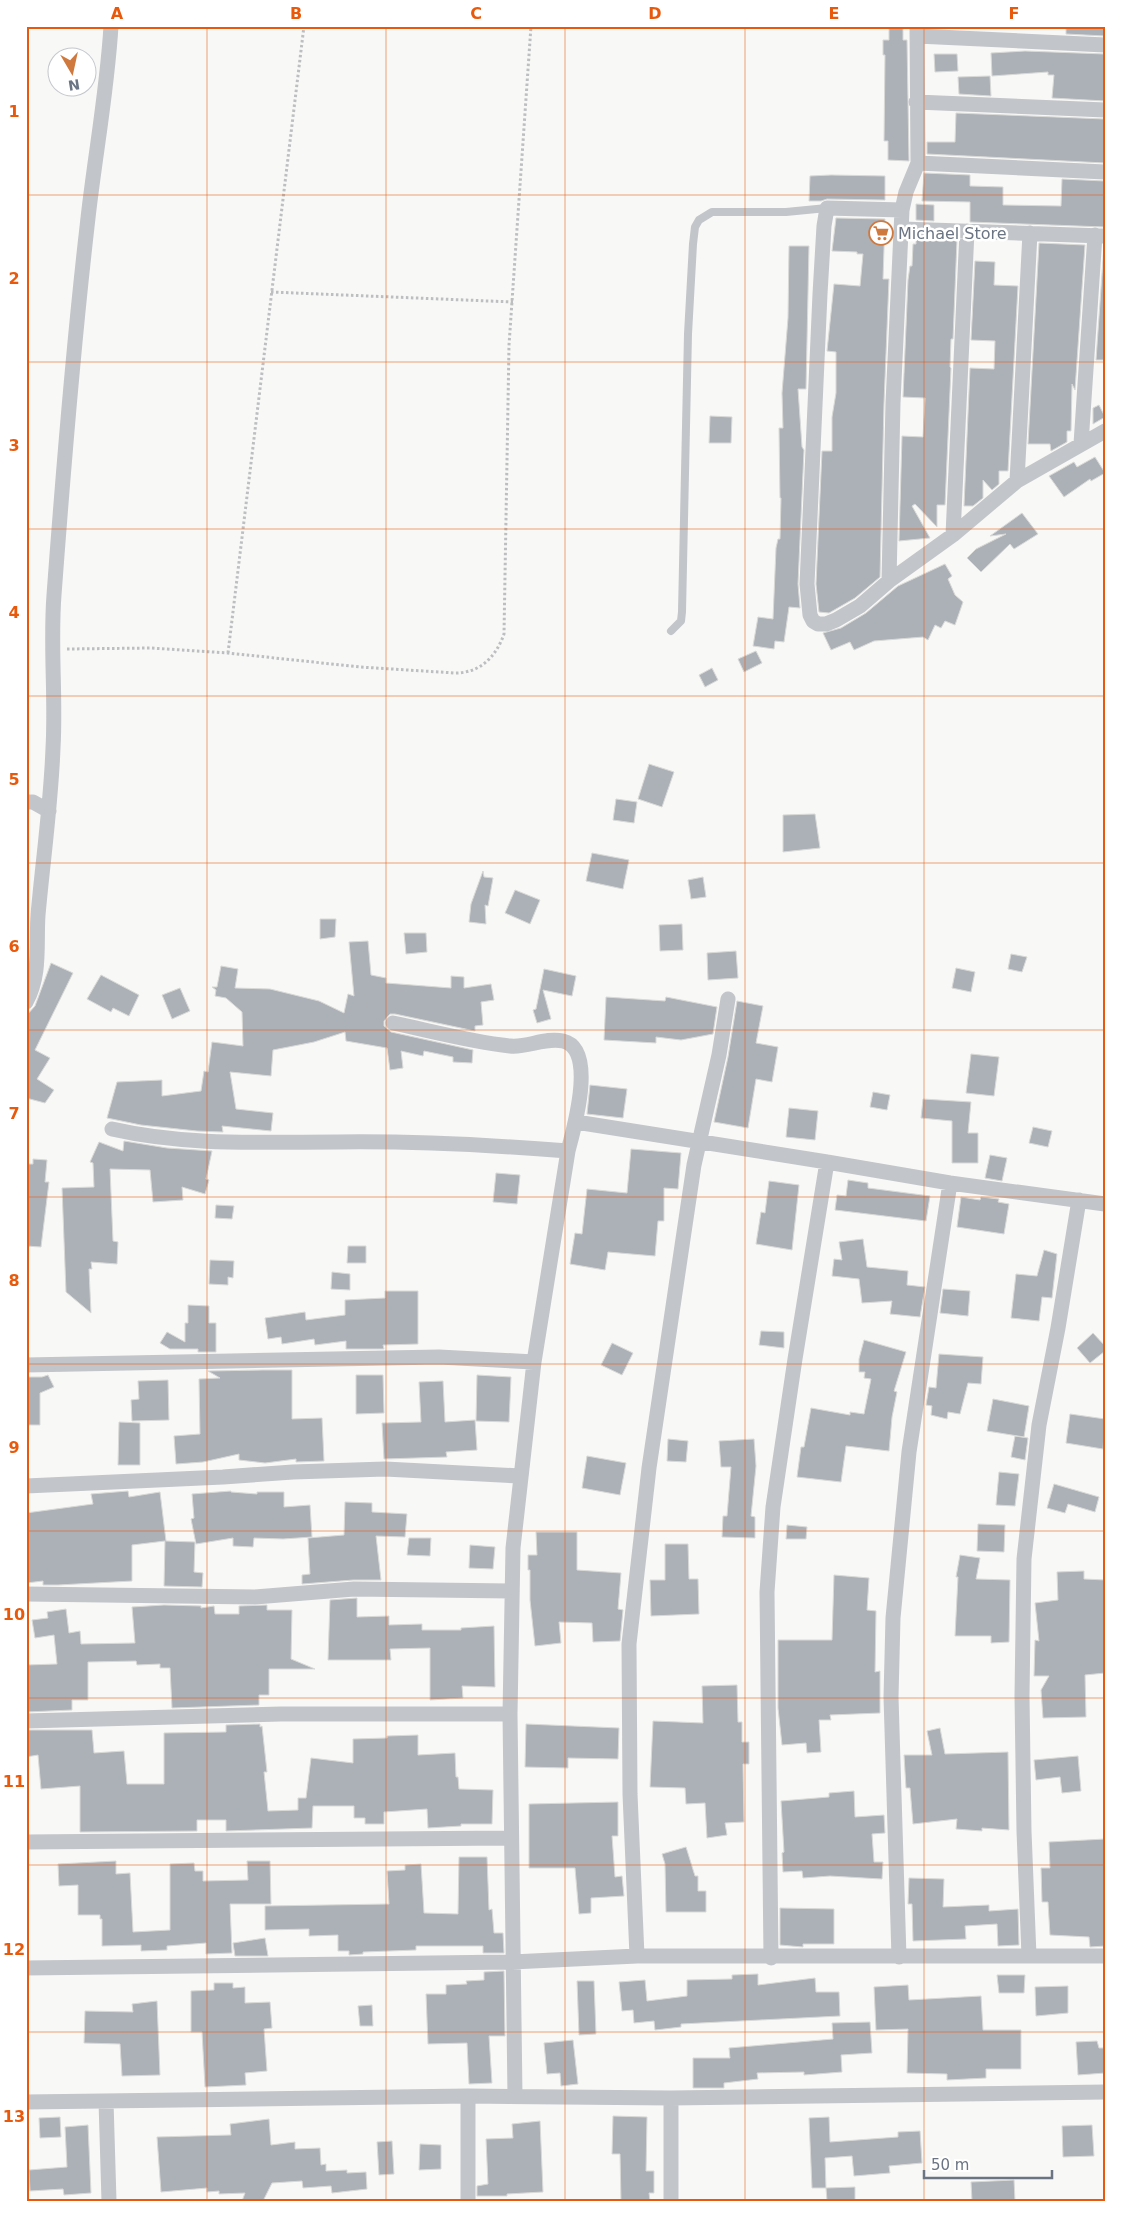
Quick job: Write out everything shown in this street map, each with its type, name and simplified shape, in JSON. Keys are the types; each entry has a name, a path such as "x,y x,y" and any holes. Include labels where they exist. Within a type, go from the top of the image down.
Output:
{"street":[{"path":"26,1002 36,976 38,916 50,811 54,747 54,594 83,256 109,62 111,26"},
{"path":"889,581 893,403 902,210 906,192 918,163 916,102 917,31 1105,45"},
{"path":"916,102 1105,110"},
{"path":"918,163 1105,172"},
{"path":"902,210 827,208 820,294 808,575 810,615 818,624 826,624 836,620 860,606 889,581 953,535 1017,481 1105,431"},
{"path":"902,229 1030,232 1100,236 1081,444"},
{"path":"953,535 968,231"},
{"path":"1017,481 1030,232"},
{"path":"26,802 33,802 50,811"},
{"path":"637,1956 630,1794 629,1644 649,1468 699,1142 719,1055 728,999"},
{"path":"393,1023 512,1046 552,1040 571,1044 579,1056 581,1083 576,1122 568,1151 534,1362 513,1548 510,1714 515,2096"},
{"path":"576,1122 827,1162 950,1184 1105,1204"},
{"path":"112,1129 144,1136 213,1142 451,1142 568,1151"},
{"path":"771,1958 767,1582 776,1489 827,1162"},
{"path":"899,1957 891,1697 893,1618 909,1452 950,1184"},
{"path":"1029,1956 1023,1754 1024,1559 1039,1424 1058,1328 1079,1200"},
{"path":"26,1365 439,1357 534,1362"},
{"path":"26,1486 293,1472 376,1470 520,1476"},
{"path":"26,1594 255,1597 354,1589 512,1591"},
{"path":"26,1721 281,1714 510,1714"},
{"path":"26,1842 511,1838"},
{"path":"26,1968 512,1962 637,1956 771,1958 1105,1956"},
{"path":"26,2102 468,2096 671,2098 1105,2092"},
{"path":"468,2096 468,2201"},
{"path":"671,2098 671,2201"},
{"path":"106,2102 109,2201"}],"lane":[{"path":"671,631 681,621 682,612 688,334 692,244 695,227 704,215 712,212 786,212 827,208"}],"path":[{"path":"228,653 304,26"},
{"path":"54,649 151,648 228,653 360,667 455,673 472,671 493,656 504,634 509,345 531,26"},
{"path":"271,292 513,302"}],"building":[{"path":"889,26 903,26 903,40 907,40 909,161 888,160 888,141 884,141 885,55 883,55 883,40 889,40"},
{"path":"1066,26 1105,26 1105,36 1066,34"},
{"path":"1025,51 1105,54 1105,101 1052,98 1054,75 1048,75 1048,72 992,76 991,53"},
{"path":"934,54 957,54 958,71 935,72"},
{"path":"990,76 991,96 959,94 958,77"},
{"path":"956,113 1105,119 1105,163 927,154 927,142 955,142"},
{"path":"924,173 970,175 970,186 1003,187 1003,205 1061,206 1062,179 1105,181 1105,227 970,222 970,202 922,201"},
{"path":"810,176 885,176 885,200 827,199 809,201"},
{"path":"916,204 934,205 934,221 916,220"},
{"path":"836,218 885,219 883,279 889,279 880,577 855,598 829,613 819,612 816,584 822,451 832,451 832,417 836,393 836,352 827,351 834,284 860,286 863,254 832,251"},
{"path":"916,239 957,240 953,339 951,339 945,505 937,505 937,527 915,504 912,506 930,538 899,541 902,436 923,437 925,398 903,397 908,280 910,266 912,266 913,244 916,244"},
{"path":"1039,243 1085,245 1075,390 1072,384 1071,431 1067,431 1067,442 1051,451 1050,444 1028,444"},
{"path":"1104,245 1105,360 1096,360"},
{"path":"789,246 809,246 806,389 798,389 802,447 804,450 798,584 800,608 789,607 784,642 775,641 774,649 753,646 758,617 773,619 776,548 778,539 780,539 779,428 783,428 782,393 788,318"},
{"path":"975,261 995,262 994,285 1018,286 1008,471 999,471 999,484 992,490 983,480 983,498 973,506 964,506 970,368 994,369 995,341 971,340"},
{"path":"1099,405 1105,417 1093,424 1093,408"},
{"path":"710,416 732,417 731,443 709,443"},
{"path":"1095,457 1105,473 1091,481 1090,479 1064,497 1049,476 1074,462 1077,467"},
{"path":"1022,513 1038,534 1014,549 1010,544 981,572 967,558 976,549 1006,534 990,536"},
{"path":"945,564 952,576 948,579 955,595 963,602 955,625 945,621 941,628 935,625 928,640 923,637 874,641 854,650 850,642 831,650 823,633 841,628 866,613 898,586"},
{"path":"756,651 762,663 744,672 738,659"},
{"path":"712,668 718,680 705,687 699,675"},
{"path":"649,764 674,772 662,807 638,799"},
{"path":"616,799 637,802 634,823 613,820"},
{"path":"815,814 820,848 783,852 783,815"},
{"path":"592,853 629,860 623,889 586,881"},
{"path":"483,871 484,877 493,878 488,906 485,905 486,924 469,922 471,904"},
{"path":"703,877 706,897 691,899 688,880"},
{"path":"515,890 540,900 530,924 505,913"},
{"path":"320,919 336,919 335,937 320,939"},
{"path":"682,924 683,950 660,951 659,925"},
{"path":"404,933 426,933 427,952 406,954"},
{"path":"368,941 371,975 386,978 386,983 451,988 451,976 464,977 464,988 491,984 494,1000 481,1002 483,1025 475,1026 475,1031 395,1014 390,1014 384,1021 384,1026 391,1032 473,1050 472,1063 453,1062 453,1057 424,1051 423,1056 401,1051 403,1068 390,1070 387,1048 346,1041 345,1032 314,1042 273,1050 271,1076 230,1072 236,1109 273,1113 271,1131 222,1126 223,1132 197,1131 141,1125 107,1118 117,1082 162,1080 162,1096 201,1091 204,1071 208,1072 212,1042 243,1046 242,1012 226,998 215,996 216,990 212,987 217,987 221,966 238,969 235,988 270,989 319,1001 344,1013 348,994 354,996 349,942"},
{"path":"736,951 738,978 708,980 707,953"},
{"path":"1011,954 1027,957 1022,972 1008,969"},
{"path":"51,963 73,973 35,1050 50,1058 37,1079 54,1090 45,1103 26,1098 26,1016 35,1006"},
{"path":"956,968 975,972 971,992 952,988"},
{"path":"544,969 576,976 572,996 543,990 551,1019 537,1023 533,1010 536,1009"},
{"path":"101,975 139,995 129,1016 113,1008 111,1012 87,999"},
{"path":"180,988 190,1011 172,1019 162,995"},
{"path":"606,997 665,1001 666,997 717,1007 713,1034 681,1040 656,1037 656,1043 604,1040"},
{"path":"737,1001 763,1006 756,1043 778,1047 772,1082 756,1079 748,1128 714,1122 728,1057"},
{"path":"971,1054 999,1057 994,1096 966,1093"},
{"path":"590,1085 627,1089 623,1118 587,1114"},
{"path":"873,1092 890,1095 887,1110 870,1107"},
{"path":"923,1099 971,1102 968,1133 978,1133 978,1163 952,1163 952,1121 921,1118"},
{"path":"789,1108 818,1111 815,1140 786,1137"},
{"path":"1033,1127 1052,1131 1048,1147 1029,1143"},
{"path":"124,1141 167,1148 212,1151 206,1179 209,1180 205,1194 182,1187 183,1200 153,1202 150,1170 110,1169 113,1241 118,1242 117,1264 91,1262 92,1269 89,1269 91,1313 66,1292 62,1188 94,1187 93,1163 90,1162 99,1142 123,1151"},
{"path":"631,1149 681,1153 678,1189 664,1188 664,1221 658,1221 655,1256 608,1252 605,1270 570,1264 575,1233 582,1234 587,1189 627,1193"},
{"path":"990,1155 1007,1158 1002,1181 985,1178"},
{"path":"33,1159 47,1160 45,1182 49,1182 41,1247 26,1246 26,1164 33,1164"},
{"path":"496,1173 520,1175 517,1204 493,1202"},
{"path":"848,1180 868,1183 868,1188 930,1196 926,1221 835,1210 837,1195 846,1196"},
{"path":"769,1181 799,1185 792,1250 756,1244 761,1212 765,1213"},
{"path":"961,1197 980,1200 981,1197 999,1199 998,1202 1009,1204 1004,1234 957,1227"},
{"path":"216,1205 234,1206 232,1219 215,1218"},
{"path":"863,1239 867,1267 908,1271 907,1285 925,1287 920,1317 890,1314 892,1301 862,1303 859,1279 832,1276 834,1259 842,1260 839,1242"},
{"path":"348,1246 366,1246 366,1263 347,1263"},
{"path":"1044,1250 1057,1254 1052,1298 1042,1297 1039,1321 1011,1318 1016,1274 1037,1276"},
{"path":"210,1260 234,1261 233,1278 228,1277 228,1285 209,1284"},
{"path":"332,1272 350,1274 350,1290 331,1289"},
{"path":"943,1289 970,1291 968,1316 940,1313"},
{"path":"385,1291 418,1291 418,1344 383,1345 384,1349 346,1349 346,1341 315,1345 314,1339 282,1344 281,1337 268,1339 265,1318 305,1312 306,1320 345,1315 345,1300 385,1298"},
{"path":"188,1305 209,1306 209,1323 216,1323 216,1352 198,1352 198,1349 170,1349 160,1343 167,1332 185,1342 185,1323 188,1323"},
{"path":"761,1331 784,1332 784,1348 759,1345"},
{"path":"1093,1333 1105,1346 1105,1351 1090,1363 1077,1348"},
{"path":"864,1340 906,1352 894,1391 897,1392 892,1417 889,1451 846,1446 841,1482 797,1477 801,1447 804,1447 811,1408 850,1415 850,1412 864,1414 871,1379 864,1378 865,1372 859,1372 859,1359"},
{"path":"612,1343 633,1353 622,1375 601,1365"},
{"path":"939,1354 983,1357 981,1384 968,1383 960,1414 948,1412 947,1419 931,1415 932,1406 926,1405 929,1387 936,1388"},
{"path":"292,1370 292,1419 322,1418 324,1461 296,1462 296,1459 265,1463 239,1460 239,1454 203,1462 176,1464 174,1436 200,1434 199,1379 220,1378 208,1371"},
{"path":"48,1375 54,1387 40,1393 40,1425 26,1425 26,1377"},
{"path":"356,1375 383,1375 384,1413 356,1414"},
{"path":"477,1375 511,1377 509,1422 476,1421"},
{"path":"168,1380 169,1420 132,1421 131,1400 139,1399 138,1381"},
{"path":"443,1381 445,1422 475,1420 477,1450 446,1452 447,1457 384,1459 382,1423 421,1422 419,1382"},
{"path":"993,1399 1029,1406 1024,1437 987,1431"},
{"path":"1070,1414 1105,1419 1103,1449 1066,1443"},
{"path":"119,1422 140,1423 140,1465 118,1465"},
{"path":"1015,1436 1028,1438 1025,1460 1011,1457"},
{"path":"668,1439 688,1441 686,1462 667,1461"},
{"path":"754,1439 756,1466 751,1516 755,1517 755,1538 722,1537 723,1516 727,1516 731,1467 721,1467 719,1441"},
{"path":"587,1456 626,1463 620,1495 582,1488"},
{"path":"999,1472 1019,1474 1015,1506 996,1505"},
{"path":"1054,1484 1099,1497 1095,1512 1068,1504 1065,1513 1047,1508"},
{"path":"128,1491 129,1497 160,1492 166,1541 195,1542 194,1572 203,1573 202,1587 164,1586 165,1541 132,1545 132,1581 58,1585 43,1585 43,1581 26,1583 26,1513 93,1504 91,1494"},
{"path":"231,1491 257,1494 257,1492 284,1492 284,1507 310,1505 312,1537 254,1538 253,1547 233,1546 233,1538 196,1544 191,1519 194,1518 192,1494"},
{"path":"345,1502 372,1503 372,1512 407,1514 405,1537 376,1536 381,1580 302,1584 302,1575 310,1574 308,1538 344,1535"},
{"path":"978,1524 1005,1525 1004,1552 977,1551"},
{"path":"787,1525 807,1527 806,1539 786,1539"},
{"path":"536,1532 577,1532 577,1570 621,1573 618,1609 623,1610 620,1641 593,1642 592,1623 559,1622 561,1643 535,1646 528,1555 537,1555"},
{"path":"409,1538 431,1538 430,1556 407,1555"},
{"path":"665,1544 688,1544 689,1579 698,1579 699,1614 651,1616 650,1580 665,1580"},
{"path":"470,1545 495,1547 493,1569 469,1568"},
{"path":"960,1555 980,1558 976,1579 1010,1580 1009,1642 991,1643 991,1636 955,1636 958,1577 956,1577"},
{"path":"1084,1571 1084,1579 1105,1580 1105,1673 1085,1675 1086,1717 1043,1718 1041,1690 1049,1676 1034,1676 1035,1640 1039,1641 1035,1603 1058,1600 1057,1572"},
{"path":"834,1575 869,1578 867,1610 876,1611 875,1672 880,1671 880,1713 830,1715 831,1720 819,1720 821,1752 807,1753 806,1743 782,1745 778,1708 778,1640 832,1640"},
{"path":"357,1598 357,1617 389,1616 389,1625 422,1624 422,1630 461,1630 461,1628 494,1626 495,1687 462,1686 463,1698 430,1700 430,1648 390,1649 391,1660 328,1660 330,1600"},
{"path":"164,1605 201,1606 201,1608 214,1606 215,1614 239,1614 239,1606 267,1605 267,1610 292,1610 291,1659 315,1669 269,1669 269,1695 259,1695 259,1705 172,1708 170,1668 160,1668 160,1664 137,1665 136,1661 88,1662 88,1700 72,1700 72,1710 26,1712 26,1665 57,1664 54,1635 35,1638 32,1620 48,1618 47,1612 66,1609 69,1633 80,1631 81,1644 135,1643 132,1607"},
{"path":"737,1685 738,1722 742,1722 742,1742 749,1742 749,1764 743,1764 744,1822 725,1823 727,1835 707,1838 705,1803 686,1804 685,1788 650,1787 653,1721 703,1723 702,1686"},
{"path":"260,1724 260,1727 262,1726 267,1772 264,1772 268,1811 298,1810 298,1798 306,1798 311,1758 353,1763 353,1739 418,1735 418,1755 455,1753 456,1777 458,1777 459,1789 493,1790 492,1824 461,1824 461,1826 428,1828 427,1809 384,1812 384,1824 365,1824 365,1818 354,1818 354,1806 313,1806 312,1828 226,1831 226,1820 197,1820 197,1831 80,1832 80,1786 41,1789 38,1755 26,1757 26,1730 92,1730 94,1753 124,1751 127,1784 164,1784 164,1733 226,1732 226,1725"},
{"path":"526,1724 619,1728 618,1759 568,1758 568,1768 525,1767"},
{"path":"940,1728 945,1754 1008,1752 1009,1830 982,1828 982,1831 956,1829 957,1819 913,1824 910,1788 906,1788 904,1755 932,1755 927,1731"},
{"path":"1078,1756 1081,1791 1062,1793 1060,1777 1036,1780 1034,1760"},
{"path":"854,1791 855,1817 884,1815 885,1833 872,1834 874,1862 883,1862 882,1879 830,1876 803,1878 802,1871 783,1872 782,1853 784,1852 781,1801 829,1797 829,1793"},
{"path":"618,1802 618,1836 612,1836 615,1877 622,1876 624,1896 591,1898 591,1913 579,1914 575,1868 529,1868 529,1804"},
{"path":"1105,1839 1105,1946 1090,1947 1089,1937 1050,1935 1048,1902 1042,1902 1041,1868 1050,1868 1049,1842"},
{"path":"686,1847 695,1876 698,1876 698,1891 706,1891 706,1912 666,1912 665,1864 662,1854"},
{"path":"459,1857 487,1857 489,1910 492,1909 494,1933 503,1933 504,1953 483,1953 483,1946 416,1946 416,1950 363,1952 363,1954 349,1955 349,1951 338,1951 338,1935 309,1936 309,1929 265,1930 265,1906 389,1904 387,1871 405,1870 405,1865 421,1864 424,1913 458,1914"},
{"path":"116,1861 116,1874 130,1873 133,1932 170,1930 170,1864 194,1863 195,1871 203,1871 203,1881 248,1880 247,1861 270,1861 271,1904 230,1904 232,1953 206,1954 206,1943 167,1946 167,1950 141,1951 141,1945 102,1946 102,1919 100,1919 100,1915 78,1915 78,1885 59,1886 58,1864"},
{"path":"909,1878 944,1879 943,1907 989,1905 989,1911 1018,1909 1019,1945 998,1946 997,1924 965,1926 966,1939 913,1941 912,1904 908,1904"},
{"path":"780,1908 834,1909 834,1944 803,1944 803,1947 780,1945"},
{"path":"265,1938 268,1956 235,1956 233,1943"},
{"path":"504,1971 505,2036 489,2036 492,2083 469,2084 467,2043 428,2044 426,1994 446,1994 446,1985 467,1984 466,1981 484,1980 484,1972"},
{"path":"758,1974 758,1985 815,1978 816,1992 839,1992 840,2016 681,2024 681,2027 655,2030 654,2021 634,2023 633,2010 622,2011 619,1982 645,1980 647,2001 687,1996 687,1980 732,1979 732,1975"},
{"path":"997,1975 1025,1975 1024,1993 999,1993"},
{"path":"577,1981 594,1981 596,2034 579,2035"},
{"path":"214,1983 233,1983 233,1988 245,1987 245,2003 270,2002 272,2028 264,2029 267,2071 245,2073 246,2085 205,2087 202,2032 191,2032 191,1991 214,1990"},
{"path":"908,1985 909,2000 981,1996 983,2030 1021,2030 1021,2069 986,2069 986,2078 947,2080 947,2074 907,2073 908,2029 876,2030 874,1987"},
{"path":"1068,1986 1068,2013 1036,2016 1035,1987"},
{"path":"157,2001 160,2075 122,2076 120,2044 84,2043 85,2011 133,2012 132,2004"},
{"path":"372,2005 373,2026 360,2026 358,2006"},
{"path":"870,2022 872,2053 841,2055 842,2072 804,2075 804,2072 757,2073 758,2079 724,2083 724,2088 693,2088 693,2058 730,2058 729,2048 833,2039 832,2023"},
{"path":"573,2040 578,2084 561,2086 560,2073 547,2074 544,2043"},
{"path":"1097,2041 1099,2048 1105,2048 1105,2073 1078,2075 1076,2042"},
{"path":"613,2116 647,2117 646,2171 654,2171 654,2193 649,2193 650,2201 621,2201 620,2154 612,2154"},
{"path":"60,2117 61,2137 40,2138 39,2118"},
{"path":"829,2117 830,2142 898,2137 898,2132 920,2131 922,2163 889,2166 890,2173 854,2176 852,2156 825,2158 826,2188 812,2188 809,2118"},
{"path":"269,2119 271,2145 295,2142 295,2149 320,2148 321,2165 326,2164 326,2171 347,2170 347,2173 366,2172 367,2189 332,2193 331,2186 303,2188 302,2181 272,2183 263,2201 242,2201 245,2193 219,2194 219,2191 207,2192 207,2188 161,2192 157,2137 231,2135 230,2124"},
{"path":"540,2121 543,2192 507,2194 507,2196 477,2196 477,2186 488,2184 486,2139 513,2138 512,2124"},
{"path":"88,2125 91,2193 64,2195 63,2189 30,2191 29,2170 67,2167 65,2127"},
{"path":"1092,2125 1094,2156 1063,2157 1062,2126"},
{"path":"392,2141 394,2174 379,2175 377,2142"},
{"path":"420,2144 441,2145 441,2169 419,2170"},
{"path":"1014,2180 1015,2201 972,2201 971,2182"},
{"path":"855,2187 855,2201 827,2201 826,2188"}],"place":[{"name":"Michael Store","path":"881,233"}]}
